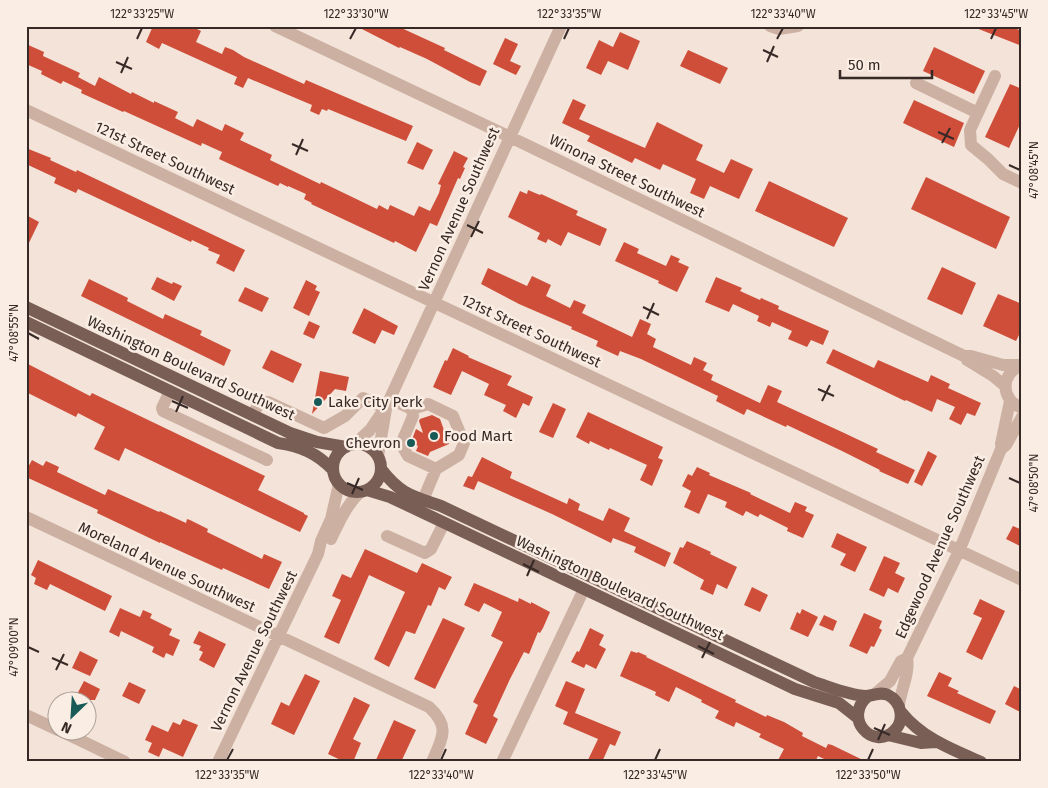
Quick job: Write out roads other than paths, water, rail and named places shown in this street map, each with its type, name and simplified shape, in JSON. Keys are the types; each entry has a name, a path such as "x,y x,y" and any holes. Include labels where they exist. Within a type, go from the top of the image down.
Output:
{"main road":[{"name":"Washington Boulevard Southwest","path":"26,307 293,434 317,442 351,445"},
{"name":"Washington Boulevard Southwest","path":"26,322 278,443 307,450 324,460 333,470"},
{"path":"351,445 366,446 373,450 380,462 378,480 363,491 345,489 339,484 333,470 337,454 351,445"},
{"name":"Washington Boulevard Southwest","path":"380,462 391,481 404,492 450,510 814,682 852,694 872,695"},
{"name":"Washington Boulevard Southwest","path":"363,491 390,497 795,689 839,703 858,718"},
{"path":"900,709 898,726 888,735 881,737 867,733 861,728 858,718 859,707 862,701 872,695 889,695 900,709 914,727 936,742 981,762"},
{"path":"888,735 921,742 936,742"}],"street":[{"name":"Winona Street Southwest","path":"276,26 964,356 971,356 1003,365 1021,365"},
{"name":"Vernon Avenue Southwest","path":"351,445 370,430 387,404 561,26"},
{"path":"770,26 779,29 798,26"},
{"path":"995,76 970,130 971,145 1003,174 1022,183"},
{"path":"916,83 978,113"},
{"name":"121st Street Southwest","path":"26,110 1022,580"},
{"name":"Winona Street Southwest","path":"964,356 968,362 993,376 1005,386"},
{"path":"1021,365 1008,376 1005,386 1006,395 1010,401 1022,408"},
{"path":"170,391 162,408 164,411 267,460"},
{"path":"253,415 259,403 268,402 324,428 345,416 363,398 412,409 428,404 453,416 464,443 459,455 436,469 423,500"},
{"name":"Edgewood Avenue Southwest","path":"1002,449 1000,443 1010,401"},
{"name":"Vernon Avenue Southwest","path":"380,462 387,404"},
{"path":"412,409 413,416 401,444 408,456 436,469"},
{"path":"213,435 222,416"},
{"name":"Edgewood Avenue Southwest","path":"872,695 890,681 901,661 907,658 959,551 1002,449 1022,417"},
{"path":"293,434 301,418"},
{"name":"Vernon Avenue Southwest","path":"218,762 318,554 321,541 331,519 339,484"},
{"name":"Vernon Avenue Southwest","path":"318,554 328,544 351,501 363,491"},
{"name":"Moreland Avenue Southwest","path":"26,518 429,707 439,716 443,728 442,739 432,762"},
{"path":"387,536 424,552 431,549 444,523"},
{"path":"502,762 584,589"},
{"name":"Edgewood Avenue Southwest","path":"900,709 901,690 909,666 907,658"},
{"path":"26,715 48,725"},
{"path":"79,740 125,762"}],"place":[{"name":"Lake City Perk","path":"318,402"},
{"name":"Food Mart","path":"434,436"},
{"name":"Chevron","path":"411,443"}]}
